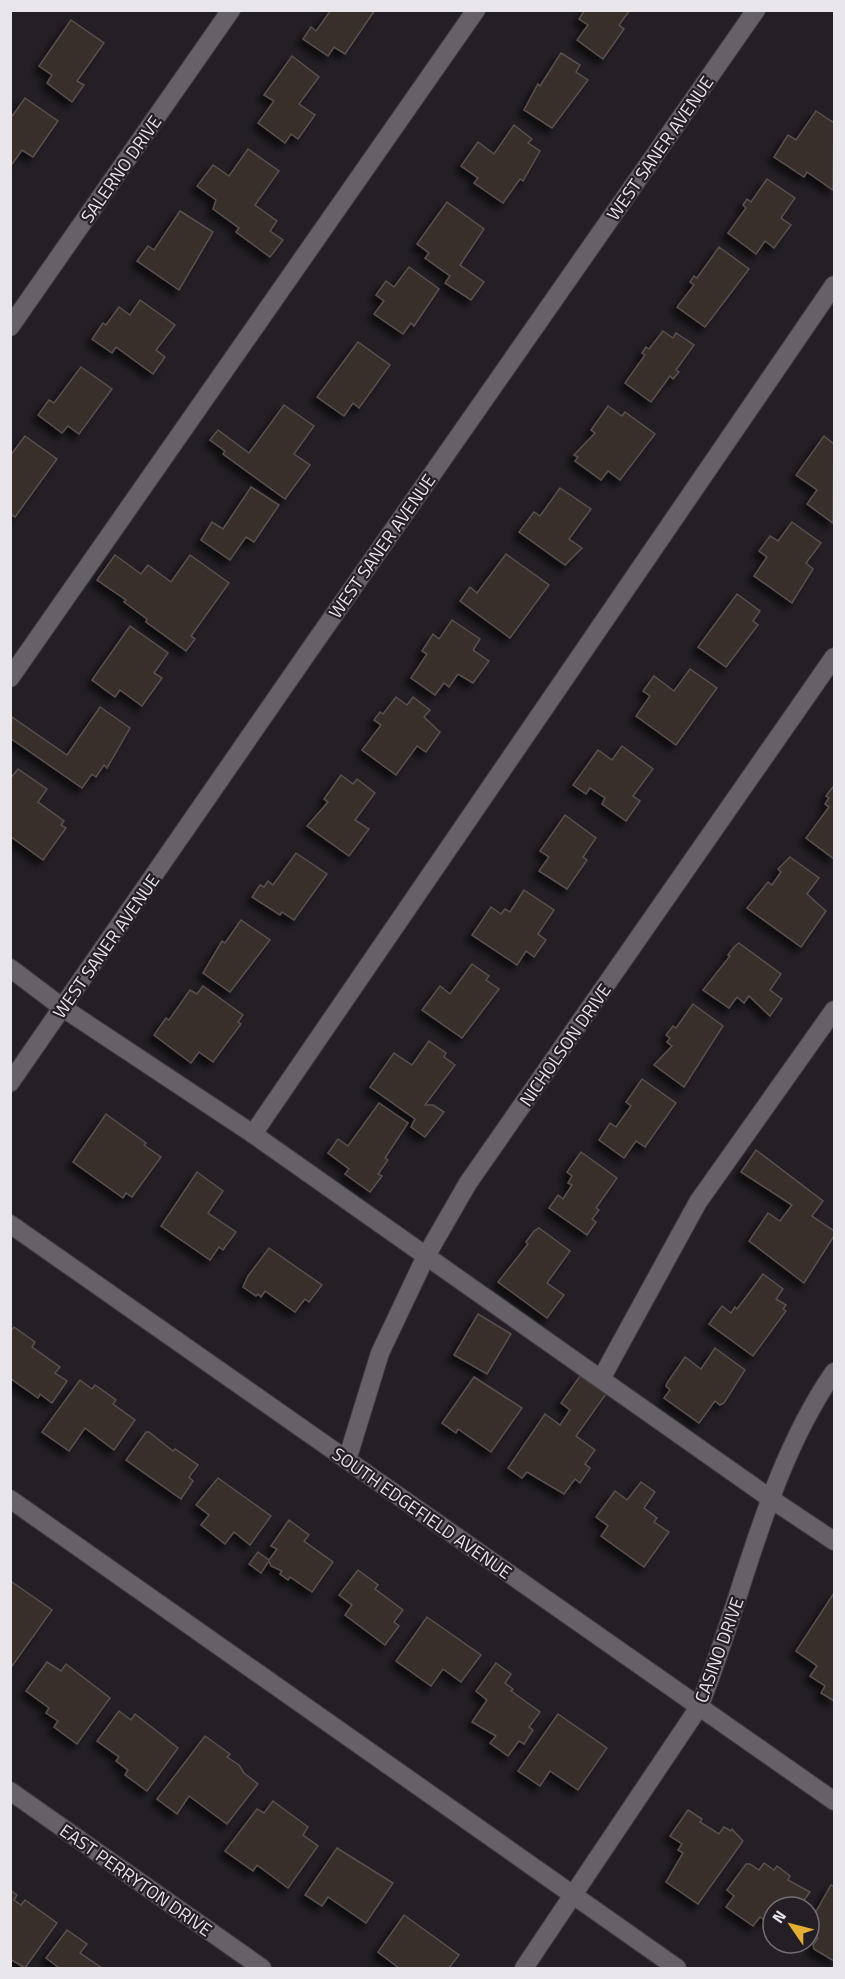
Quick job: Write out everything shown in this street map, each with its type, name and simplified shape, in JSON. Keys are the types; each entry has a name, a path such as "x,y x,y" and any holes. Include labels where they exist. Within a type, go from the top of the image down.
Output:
{"street":[{"name":"SALERNO DRIVE","path":"10,327 231,10"},
{"path":"10,678 476,10"},
{"name":"WEST SANER AVENUE","path":"10,1083 756,10"},
{"path":"253,1134 834,285"},
{"name":"NICHOLSON DRIVE","path":"347,1460 380,1353 426,1256 468,1183 834,657"},
{"path":"10,968 63,1008 253,1134 834,1541"},
{"path":"601,1379 698,1202 834,1010"},
{"name":"SOUTH EDGEFIELD AVENUE","path":"10,1224 834,1801"},
{"name":"CASINO DRIVE","path":"524,1968 699,1707 714,1671 790,1447 834,1372"},
{"path":"10,1499 678,1968"},
{"name":"EAST PERRYTON DRIVE","path":"10,1791 262,1968"}],"building":[{"path":"331,10 375,10 345,54 334,47 328,56 303,39 311,27 316,31"},
{"path":"585,10 630,10 619,25 624,29 603,59 577,40 588,25 579,19"},
{"path":"71,20 104,43 77,81 84,85 72,102 47,83 52,75 39,66"},
{"path":"561,53 580,65 576,72 588,80 552,128 524,110 538,84 540,86"},
{"path":"292,56 319,77 299,104 315,115 298,139 291,134 285,143 258,123 274,101 264,95"},
{"path":"25,98 58,121 33,157 22,150 10,167 10,119"},
{"path":"816,111 834,123 833,190 807,172 804,177 774,157 788,135 796,140"},
{"path":"514,125 532,139 528,143 540,151 523,181 520,179 503,203 474,183 478,178 461,166 478,142 494,154"},
{"path":"248,149 279,171 255,205 277,221 270,231 283,240 270,257 236,232 239,228 213,209 216,200 197,186 213,165 229,176"},
{"path":"767,179 795,198 781,218 791,225 774,248 765,241 756,254 728,233 746,208 743,205 747,199 751,202"},
{"path":"447,202 484,229 460,265 484,282 471,300 445,283 450,276 425,258 429,253 417,244"},
{"path":"180,211 213,232 179,290 137,261 148,246 154,250"},
{"path":"719,247 749,269 705,327 677,307 694,285 690,282 694,276 697,278"},
{"path":"409,267 439,289 414,326 411,323 403,334 374,314 384,301 376,295 386,281 394,287"},
{"path":"140,300 175,325 156,350 165,357 153,374 116,347 112,353 92,339 103,323 106,325 119,307 130,315"},
{"path":"663,331 673,338 676,333 694,345 676,370 679,372 673,379 670,376 651,402 625,383 645,355 642,353 646,347 649,349"},
{"path":"358,342 390,365 359,408 353,403 344,416 317,397"},
{"path":"81,367 112,389 79,434 68,426 62,433 38,415 49,400 54,403"},
{"path":"284,405 314,426 294,454 310,465 285,499 223,454 225,451 210,440 218,430 249,453"},
{"path":"608,406 622,416 625,412 655,434 620,480 608,471 601,480 575,461 578,457 574,455 595,433 591,430"},
{"path":"25,436 57,459 15,517 10,514 10,456"},
{"path":"824,436 834,444 833,523 807,504 817,490 796,475"},
{"path":"251,487 279,505 254,542 246,537 230,560 201,540 212,522 223,529"},
{"path":"560,488 591,509 569,539 582,548 565,565 519,532 534,512 540,516"},
{"path":"792,522 821,543 806,563 813,569 792,603 754,576 767,557 759,551 770,536 778,541"},
{"path":"506,554 549,585 510,638 460,601 470,587 477,593"},
{"path":"115,555 141,574 148,565 171,582 190,555 229,583 191,636 195,639 186,651 146,622 147,619 124,602 126,600 97,580"},
{"path":"737,594 760,611 753,621 758,625 726,667 698,647"},
{"path":"452,620 480,639 473,650 489,661 473,683 458,674 449,687 444,683 435,695 411,678 427,654 422,651 433,634 439,639"},
{"path":"130,626 168,653 154,673 162,678 142,706 120,690 115,697 92,680"},
{"path":"690,669 717,688 676,745 636,716 650,696 643,691 654,676 674,691"},
{"path":"396,697 407,705 413,697 430,710 424,717 440,732 426,752 417,746 396,775 362,750 381,725 374,720 380,712 383,714"},
{"path":"100,707 130,728 107,768 104,765 96,777 92,774 82,788 10,738 12,717 67,755"},
{"path":"622,746 653,769 633,796 640,801 626,821 602,804 605,798 590,788 586,794 573,785 598,750 612,760"},
{"path":"18,769 47,789 38,802 64,821 61,825 66,828 43,860 10,836 10,779"},
{"path":"341,775 353,784 357,779 375,793 355,820 369,829 349,856 307,826 328,802 324,799"},
{"path":"833,787 834,859 806,838 829,807 825,804 829,798 826,796"},
{"path":"565,815 596,838 583,857 587,860 567,889 539,871 549,857 540,851"},
{"path":"296,853 327,874 294,920 282,912 280,915 252,897 260,885 264,887 268,881 273,885"},
{"path":"790,857 819,878 807,894 826,911 801,947 747,908 768,882 772,885 781,872 778,869"},
{"path":"524,890 554,910 538,934 546,940 534,957 526,951 517,965 472,935 491,907 501,914 505,909 510,912"},
{"path":"241,920 270,940 230,992 203,973 222,941 225,943"},
{"path":"739,943 781,974 770,990 782,999 770,1016 749,996 744,1003 737,997 729,1008 703,990"},
{"path":"472,964 489,976 486,980 499,989 462,1038 422,1010 440,986 450,994"},
{"path":"203,986 243,1015 238,1022 241,1024 213,1062 199,1052 191,1063 154,1035 166,1018 169,1020 190,990 197,994"},
{"path":"693,1004 723,1026 684,1087 654,1065 672,1046 667,1042 670,1038 666,1035 673,1026 676,1028"},
{"path":"429,1041 446,1053 444,1057 455,1065 425,1105 433,1105 444,1112 425,1137 411,1127 415,1119 370,1087 394,1053 412,1065"},
{"path":"642,1079 676,1103 645,1147 636,1141 624,1158 599,1140 610,1123 616,1127 631,1106 626,1102"},
{"path":"379,1103 408,1123 385,1158 388,1160 378,1174 382,1176 370,1192 345,1174 349,1169 328,1153 338,1139 348,1146"},
{"path":"106,1114 161,1157 132,1197 126,1193 123,1198 73,1162"},
{"path":"756,1150 823,1201 812,1216 834,1231 834,1236 804,1283 749,1241 768,1213 780,1221 792,1205 741,1172"},
{"path":"581,1152 617,1178 596,1208 599,1210 592,1219 596,1222 587,1235 549,1208 558,1195 563,1199 572,1185 568,1183 572,1176 567,1172"},
{"path":"197,1172 223,1191 208,1213 236,1232 223,1250 219,1247 210,1260 161,1226"},
{"path":"539,1228 570,1251 547,1283 564,1295 547,1318 498,1282 528,1244 526,1242 534,1231"},
{"path":"269,1248 322,1285 309,1302 305,1299 295,1312 265,1291 261,1297 243,1287 248,1276"},
{"path":"763,1274 783,1289 776,1299 786,1305 783,1309 786,1311 753,1356 709,1324 722,1306 731,1313 735,1307 737,1309"},
{"path":"478,1314 511,1334 487,1374 454,1355"},
{"path":"14,1327 35,1342 32,1347 60,1367 55,1373 67,1381 52,1403 40,1394 38,1398 10,1378 10,1333"},
{"path":"715,1348 745,1370 724,1403 720,1405 715,1401 699,1423 664,1398 670,1390 666,1386 685,1357 701,1369"},
{"path":"580,1376 606,1394 576,1436 595,1450 585,1464 590,1468 580,1483 575,1479 564,1494 527,1472 522,1478 508,1468 545,1414 560,1425 570,1410 561,1403"},
{"path":"474,1377 522,1408 491,1452 458,1429 456,1433 442,1423"},
{"path":"80,1380 92,1389 95,1385 116,1400 113,1404 135,1420 114,1450 85,1428 69,1451 42,1432"},
{"path":"146,1432 198,1465 189,1477 193,1481 181,1499 126,1460"},
{"path":"218,1478 271,1516 250,1545 234,1532 225,1544 201,1525 209,1515 196,1505"},
{"path":"641,1482 655,1492 644,1508 657,1518 654,1522 669,1532 644,1567 601,1536 608,1526 596,1517 615,1491 627,1500"},
{"path":"289,1520 309,1535 304,1541 333,1562 312,1592 290,1577 288,1580 280,1574 282,1571 271,1566 269,1561 261,1573 249,1564 258,1552 269,1560 277,1549 271,1546"},
{"path":"358,1570 378,1585 375,1589 403,1610 394,1622 399,1626 385,1645 345,1615 352,1605 339,1595"},
{"path":"12,1582 52,1610 10,1669 10,1585"},
{"path":"834,1593 834,1701 821,1693 825,1686 810,1676 817,1666 796,1651"},
{"path":"427,1617 481,1655 461,1682 443,1669 431,1686 396,1661"},
{"path":"47,1662 61,1671 66,1664 110,1698 77,1744 54,1727 58,1721 46,1713 49,1708 26,1691"},
{"path":"496,1663 511,1674 505,1683 513,1689 511,1691 540,1712 529,1727 533,1730 524,1744 519,1741 508,1756 490,1743 496,1736 472,1722 487,1700 476,1691"},
{"path":"119,1711 131,1720 135,1714 178,1748 147,1791 125,1775 128,1770 116,1761 119,1757 97,1741"},
{"path":"558,1714 607,1748 578,1790 550,1771 540,1786 518,1771"},
{"path":"205,1736 230,1754 227,1757 239,1765 244,1773 258,1784 227,1824 189,1796 177,1814 157,1799"},
{"path":"273,1801 308,1827 303,1835 318,1846 288,1888 257,1865 253,1871 225,1851 257,1809 264,1813"},
{"path":"688,1810 702,1819 700,1822 719,1834 724,1827 731,1831 732,1829 743,1841 698,1904 666,1882 683,1853 678,1850 682,1844 670,1836"},
{"path":"337,1848 393,1883 366,1923 328,1897 322,1906 305,1895"},
{"path":"764,1863 774,1870 777,1866 790,1876 788,1880 810,1892 808,1895 761,1895 761,1918 753,1926 726,1907 734,1896 727,1890 746,1864 759,1870"},
{"path":"831,1885 834,1887 834,1961 821,1953 821,1903"},
{"path":"10,1890 17,1895 14,1900 21,1905 25,1900 57,1923 25,1968 10,1959"},
{"path":"404,1915 459,1955 449,1968 399,1968 378,1952"},
{"path":"67,1930 87,1944 80,1953 102,1968 57,1968 46,1958"}]}
